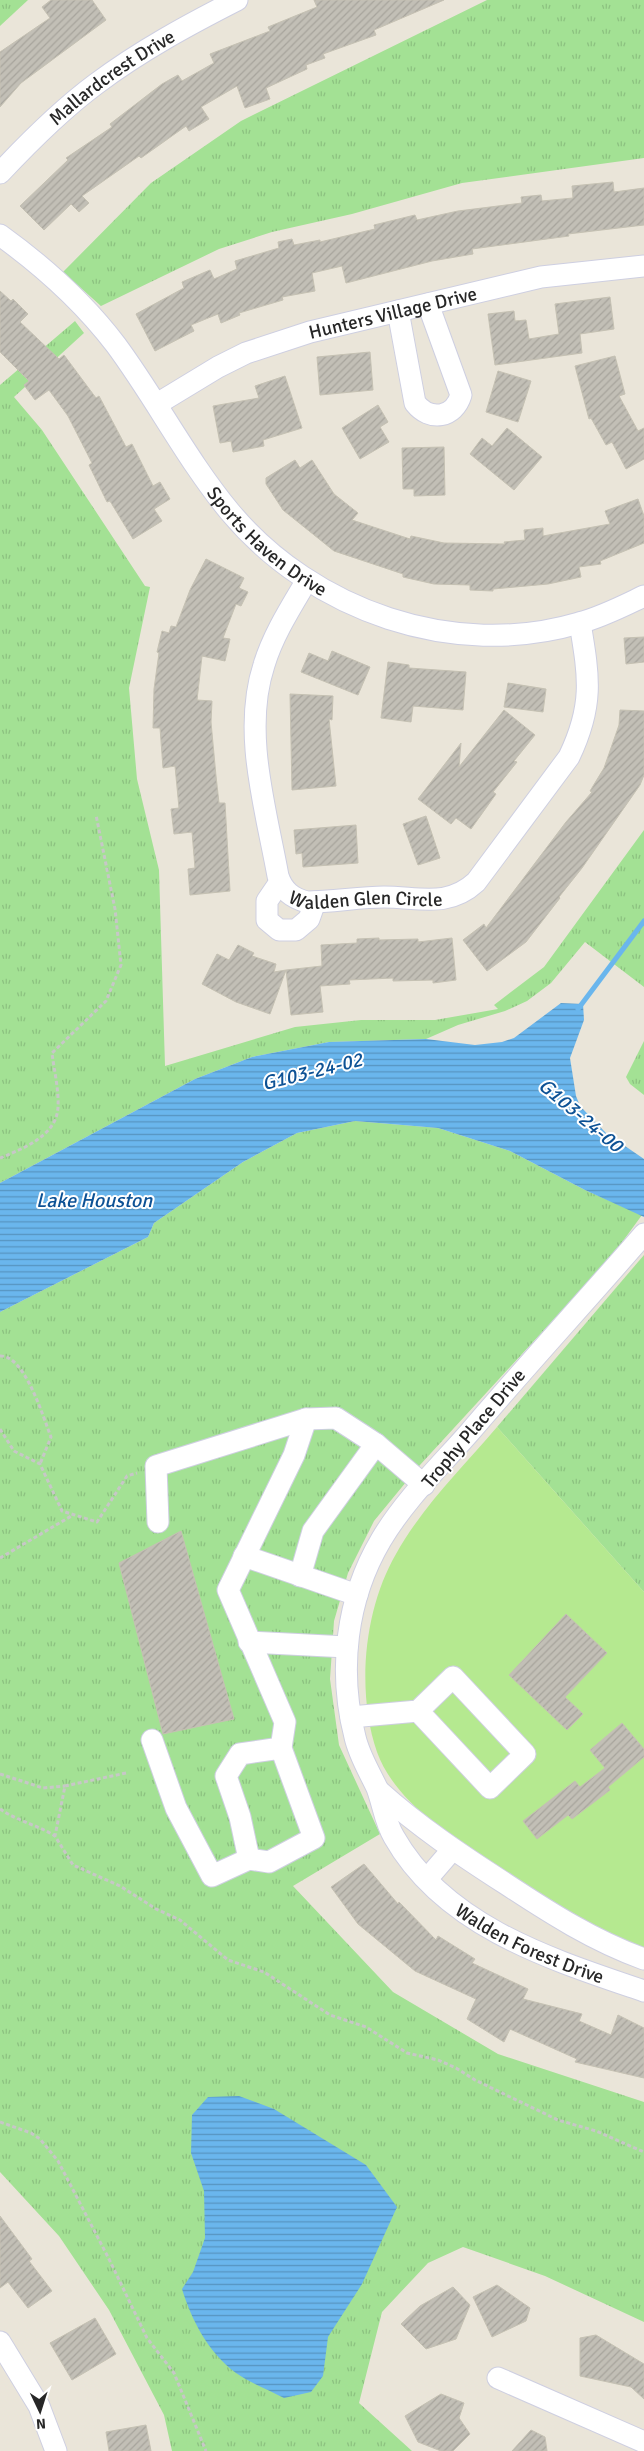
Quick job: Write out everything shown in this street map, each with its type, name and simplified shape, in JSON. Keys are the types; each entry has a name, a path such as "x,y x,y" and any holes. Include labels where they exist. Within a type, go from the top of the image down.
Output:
{"street":[{"name":"Mallardcrest Drive","path":"0,173 33,139 96,84 144,51 237,0"},
{"name":"Sports Haven Drive","path":"0,235 30,257 86,311 116,345 229,511 276,558 307,580 395,622 443,632 467,634 526,633 580,623 644,596"},
{"name":"Hunters Village Drive","path":"157,404 218,367 270,344 542,277 644,266"},
{"path":"398,311 415,403 422,412 435,416 447,413 457,406 461,395 428,304"},
{"name":"Walden Glen Circle","path":"307,580 267,655 258,697 257,754 280,882 284,890 297,900 315,902 384,897 427,900 451,897 464,893 476,882 569,757 580,734 589,687 580,623"},
{"path":"280,882 267,901 267,920 279,930 296,930 309,919 315,902"},
{"name":"Trophy Place Drive","path":"347,1647 350,1620 358,1595 370,1561 382,1538 424,1485 543,1346 644,1234"},
{"path":"158,1522 156,1466 306,1419 336,1418 376,1444 424,1485"},
{"path":"152,1740 176,1808 212,1876 249,1859 269,1862 314,1838 281,1748 285,1722 228,1590 294,1455 306,1419"},
{"path":"300,1576 313,1531 376,1444"},
{"path":"244,1556 358,1595"},
{"path":"249,1642 347,1647"},
{"name":"Walden Forest Drive","path":"347,1647 351,1716 355,1738 377,1789 393,1835 427,1879 444,1895 483,1924 530,1951 644,1991"},
{"path":"351,1716 418,1711 453,1677 525,1754 490,1788 418,1711"},
{"path":"249,1859 240,1817 226,1776 240,1754 281,1748"},
{"name":"Walden Forest Drive","path":"377,1789 414,1823 452,1850 576,1928 604,1943 644,1959"},
{"path":"427,1879 452,1850"},
{"path":"0,2342 39,2406 56,2451"},
{"path":"498,2378 644,2442"}],"path":[{"path":"0,1158 25,1148 48,1131 58,1109 52,1053 106,1001 121,964 116,909 96,815"},
{"path":"0,1356 6,1356 22,1368 51,1437 40,1464"},
{"path":"0,1429 14,1451 40,1464 62,1511 97,1522 127,1476 156,1466"},
{"path":"0,1558 73,1514"},
{"path":"0,1774 43,1788 65,1786 126,1773"},
{"path":"55,1836 65,1786"},
{"path":"0,1809 39,1826 55,1836 73,1864 120,1886 156,1909 180,1920 228,1960 264,1972 330,2015 366,2026 407,2053 444,2062 475,2080 558,2120 596,2131 644,2152"},
{"path":"0,2122 31,2132 40,2139 58,2161 110,2258 147,2338 174,2373 206,2451"}],"green space":[{"path":"0,0 28,0 0,26"},
{"path":"487,0 644,0 644,158 462,183 352,214 272,232 219,249 101,306 63,272 151,183 241,121"},
{"path":"75,321 84,333 14,397 42,430 145,586 150,587 129,688 137,779 159,870 165,1066 295,1027 361,1020 435,1020 498,1009 494,1005 544,967 644,830 644,987 585,942 551,983 527,1001 505,1011 458,1025 426,1039 329,1042 252,1057 195,1079 0,1183 0,385"},
{"path":"644,1041 644,1095 630,1084 626,1077"},
{"path":"355,1121 438,1128 510,1151 585,1190 642,1215 612,1256 420,1465 374,1521 348,1573 334,1621 330,1679 339,1745 380,1834 293,1886 393,1992 498,2054 644,2102 644,2322 545,2276 463,2247 428,2263 382,2312 359,2403 412,2451 172,2451 164,2415 109,2310 59,2236 0,2172 0,1312 148,1237 154,1223 243,1162 297,1133"},
{"path":"644,1255 644,1592 497,1427"},
{"path":"497,1427 644,1592 644,1948 588,1923 561,1908 433,1822 393,1782 381,1762 370,1728 365,1677 367,1651 370,1625 385,1576 406,1537 430,1504"}],"water":[{"name":"Lake Houston","path":"561,1003 583,1004 584,1020 570,1058 576,1096 580,1106 606,1133 644,1159 644,1217 585,1190 510,1151 438,1128 355,1121 297,1133 243,1162 154,1223 148,1237 0,1312 0,1183 195,1079 252,1057 329,1042 426,1039 475,1045 502,1042 514,1038"},
{"path":"239,2096 274,2109 366,2165 397,2207 362,2284 328,2337 323,2376 311,2392 284,2398 241,2377 217,2356 196,2324 182,2289 193,2272 205,2238 204,2191 191,2153 192,2115 208,2097"}],"building":[{"path":"51,0 92,0 106,20 21,83 0,107 0,52 50,18 42,7"},
{"path":"314,0 444,0 374,30 376,35 323,54 325,58 306,65 307,69 266,88 270,99 245,108 237,86 201,107 209,119 189,131 186,126 141,158 139,156 82,196 89,203 79,212 71,204 44,230 20,206 68,160 66,158 112,127 110,124 162,84 178,75 182,81 214,63 210,54 270,31 268,27 317,7"},
{"path":"613,182 614,192 644,188 644,225 568,234 569,236 472,249 473,254 432,261 346,283 342,266 312,273 315,291 282,297 283,300 239,313 240,315 221,323 218,314 191,325 194,331 155,351 136,314 184,288 182,282 210,270 214,279 237,269 235,261 279,248 278,242 292,239 294,245 320,240 320,242 375,229 374,225 415,215 417,220 458,211 522,203 521,197 541,195 542,201 573,198 572,186"},
{"path":"0,291 11,301 13,299 28,314 20,322 59,359 64,355 96,398 99,396 126,447 132,444 153,486 160,482 170,499 154,509 162,521 133,539 110,501 107,502 89,465 92,463 68,416 49,390 35,400 24,385 29,381 0,352"},
{"path":"610,297 614,329 580,334 582,353 495,365 488,314 514,311 515,321 526,320 529,339 559,334 555,304"},
{"path":"370,352 373,390 320,395 317,357"},
{"path":"615,356 625,394 619,396 638,431 644,428 644,459 626,469 612,442 606,445 591,418 589,419 575,366"},
{"path":"498,371 531,381 518,422 486,412"},
{"path":"285,376 302,428 263,440 264,446 233,452 231,441 220,443 213,406 259,398 255,386"},
{"path":"378,405 388,422 380,427 389,442 360,459 342,428"},
{"path":"507,428 542,457 514,490 470,454 482,438 492,446"},
{"path":"444,447 445,495 414,496 414,489 403,489 402,448"},
{"path":"295,460 300,468 312,460 334,494 358,513 352,520 410,539 411,536 444,543 505,544 504,542 525,540 524,530 543,528 543,536 610,524 605,511 638,499 644,516 644,543 600,561 601,564 579,567 581,577 548,584 493,589 493,591 470,590 470,585 434,584 403,577 403,574 334,551 283,510 266,484 266,478"},
{"path":"206,559 244,578 239,588 248,592 241,606 236,604 223,638 230,639 225,661 202,656 197,700 212,701 211,722 219,803 225,803 230,891 190,895 188,869 195,868 192,832 174,834 171,809 179,808 175,766 163,768 160,728 153,728 154,689 159,653 157,652 162,631 169,633 171,626 176,627 190,590"},
{"path":"644,637 644,662 626,664 624,638"},
{"path":"332,651 370,667 358,695 301,672 309,653 328,661"},
{"path":"388,662 409,665 409,668 466,672 463,710 413,706 411,722 381,718"},
{"path":"508,683 546,689 543,712 504,707"},
{"path":"290,694 333,696 332,720 329,719 336,786 292,790"},
{"path":"504,710 535,735 514,761 517,762 493,792 496,794 471,829 456,818 451,824 418,799 461,743 459,767"},
{"path":"620,710 644,711 644,775 640,785 582,868 526,942 487,971 463,940 484,924 486,928 566,822 592,792 590,791 604,768 619,725"},
{"path":"426,816 440,858 418,865 403,824"},
{"path":"356,825 358,863 303,867 302,853 296,854 294,830"},
{"path":"379,938 379,940 418,939 418,942 452,938 456,980 433,983 433,980 393,981 393,978 349,980 350,984 320,986 323,1012 291,1015 286,970 322,966 321,945 357,943 357,939"},
{"path":"238,945 254,953 252,956 276,964 274,972 286,970 270,1014 236,1002 202,984 217,954 229,960"},
{"path":"181,1531 234,1719 163,1734 119,1563"},
{"path":"566,1614 607,1653 565,1697 583,1714 567,1730 509,1675"},
{"path":"622,1723 644,1749 644,1757 608,1787 610,1790 572,1819 568,1815 537,1839 523,1821 575,1781 580,1787 605,1768 590,1750"},
{"path":"364,1864 398,1904 399,1902 436,1940 438,1936 475,1959 472,1963 528,1989 523,1999 582,2014 579,2021 611,2035 618,2015 644,2028 644,2078 575,2062 577,2059 510,2029 504,2042 467,2019 476,1999 415,1971 358,1924 331,1887"},
{"path":"0,2216 32,2259 29,2261 52,2291 28,2308 8,2282 0,2288"},
{"path":"497,2285 530,2308 526,2321 492,2337 473,2297"},
{"path":"453,2287 470,2305 456,2339 426,2349 401,2324 420,2306"},
{"path":"95,2318 116,2354 72,2380 50,2343"},
{"path":"596,2335 644,2364 644,2399 631,2387 580,2376 580,2338"},
{"path":"441,2394 464,2403 459,2418 470,2434 453,2451 441,2451 418,2442 405,2416"},
{"path":"146,2425 151,2451 109,2451 106,2432"},
{"path":"531,2430 545,2437 547,2451 512,2451"}],"waterway":[{"name":"G103-24-02","path":"578,1009 644,921"}],"water label":[{"name":"G103-24-00","path":"581,1115"}]}
